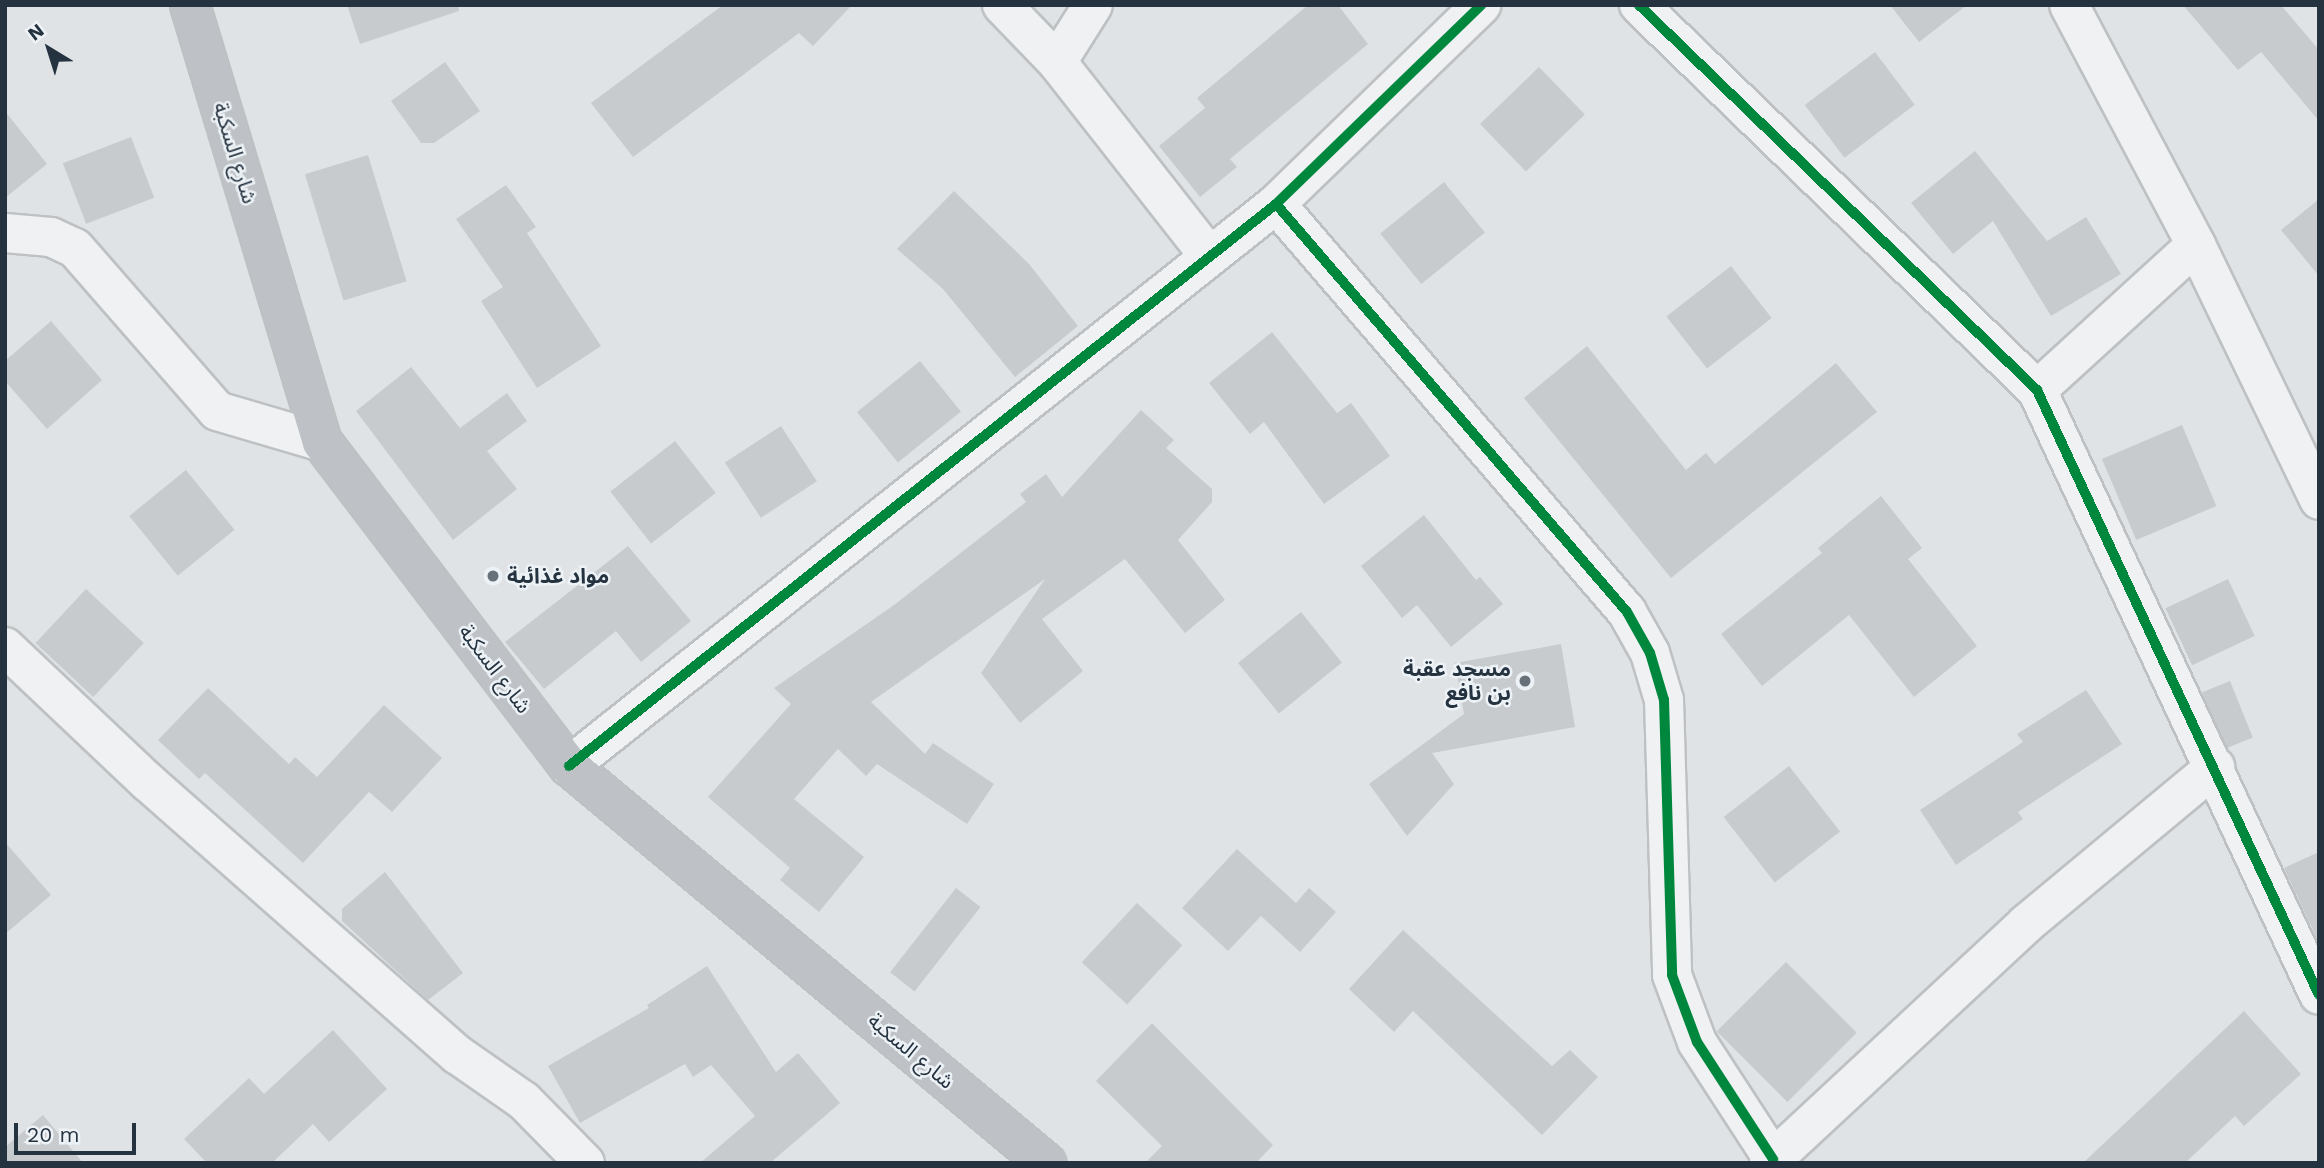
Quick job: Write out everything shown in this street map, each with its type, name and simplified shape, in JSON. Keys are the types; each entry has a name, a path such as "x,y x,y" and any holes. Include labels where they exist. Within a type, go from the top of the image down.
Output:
{"main road":[{"name":"شارع السكبة","path":"190,5 322,442 569,766 1046,1163"}],"street":[{"path":"1002,5 1057,62 1209,256"},
{"path":"1057,62 1093,5"},
{"path":"569,766 1276,204 1481,5"},
{"path":"1639,5 2037,390 2319,995"},
{"path":"2069,5 2196,246 2319,500"},
{"path":"1276,204 1627,612 1650,653 1664,700 1672,975 1696,1042 1771,1161 2026,923 2215,767"},
{"path":"5,233 51,237 75,248 217,411 322,442"},
{"path":"2037,390 2196,246"},
{"path":"5,647 148,782 458,1055 524,1101 585,1163"}],"building":[{"path":"347,5 458,5 459,11 360,44"},
{"path":"723,5 852,5 813,46 799,33 633,157 591,103"},
{"path":"1308,5 1338,5 1368,44 1230,159 1237,167 1200,197 1159,146 1205,108 1197,98"},
{"path":"1890,5 1967,5 1919,42"},
{"path":"2183,5 2281,5 2319,50 2319,121 2261,52 2238,70"},
{"path":"1875,52 1915,105 1844,158 1805,105"},
{"path":"445,62 480,111 434,143 421,143 391,101"},
{"path":"1539,67 1585,114 1526,171 1480,124"},
{"path":"5,111 47,164 5,198"},
{"path":"131,137 154,198 86,224 63,163"},
{"path":"1975,151 2047,241 2086,217 2121,274 2051,316 1993,221 1953,254 1911,203"},
{"path":"368,155 407,281 343,301 305,174"},
{"path":"1444,182 1485,233 1421,284 1380,234"},
{"path":"506,185 536,227 527,233 601,346 537,388 481,301 503,287 456,219"},
{"path":"954,191 1029,264 1078,326 1015,377 943,289 897,249"},
{"path":"2319,199 2319,276 2281,230"},
{"path":"1731,266 1772,318 1707,368 1666,316"},
{"path":"51,321 102,380 47,429 5,381 5,361"},
{"path":"1272,332 1337,413 1351,403 1390,456 1324,504 1264,422 1250,434 1209,383"},
{"path":"1587,346 1686,470 1706,453 1715,464 1836,363 1877,412 1671,578 1524,398"},
{"path":"920,361 961,412 898,462 857,412"},
{"path":"411,367 460,428 507,393 527,421 487,451 517,489 453,540 356,411"},
{"path":"1141,410 1174,440 1166,448 1212,489 1212,502 1178,540 1225,600 1185,633 1125,559 1042,619 1083,671 1020,723 981,673 1045,579 871,702 925,754 933,743 994,784 967,824 877,764 866,776 838,749 794,799 864,857 819,912 780,880 790,868 708,797 791,704 774,688 894,605 1026,502 1020,494 1046,474 1062,497"},
{"path":"2182,425 2216,506 2136,540 2102,459"},
{"path":"781,426 817,481 761,518 725,462"},
{"path":"675,441 716,493 651,543 610,491"},
{"path":"186,470 234,530 178,576 129,516"},
{"path":"1881,496 1922,548 1908,559 1977,646 1914,697 1849,615 1762,686 1721,634 1822,553 1818,548"},
{"path":"1424,515 1476,580 1480,577 1503,604 1451,647 1417,605 1402,618 1361,566"},
{"path":"628,546 691,621 641,662 616,631 544,689 505,642"},
{"path":"2228,579 2255,636 2192,665 2165,608"},
{"path":"86,589 144,643 93,697 36,643"},
{"path":"1301,612 1342,663 1279,713 1238,663"},
{"path":"1561,644 1575,727 1432,753 1454,784 1407,836 1369,784 1464,714 1455,663"},
{"path":"2230,681 2253,738 2225,749 2202,692"},
{"path":"208,688 289,764 295,757 317,777 384,705 442,758 392,812 369,792 303,863 205,773 199,779 158,740"},
{"path":"2086,690 2122,744 2018,812 2023,819 1956,865 1920,810 2023,742 2017,734"},
{"path":"1789,766 1840,831 1775,883 1724,817"},
{"path":"5,842 51,895 5,934"},
{"path":"1237,849 1296,903 1309,888 1336,912 1300,952 1261,916 1228,951 1182,908"},
{"path":"2319,852 2319,943 2284,868"},
{"path":"385,872 463,973 428,1000 342,921 342,909"},
{"path":"956,888 980,907 915,991 890,972"},
{"path":"1137,903 1182,945 1127,1005 1082,962"},
{"path":"1403,930 1552,1066 1570,1050 1598,1077 1542,1135 1413,1011 1394,1032 1349,989"},
{"path":"1786,962 1857,1033 1787,1102 1717,1031"},
{"path":"707,966 776,1072 798,1053 840,1103 770,1163 700,1163 755,1116 711,1065 693,1077 685,1064 580,1123 548,1066 649,1008 647,1005"},
{"path":"2244,1011 2301,1074 2244,1126 2235,1116 2185,1163 2083,1163"},
{"path":"1152,1023 1273,1145 1256,1163 1145,1163 1162,1146 1096,1081"},
{"path":"333,1030 387,1089 329,1142 313,1124 272,1163 207,1163 184,1139 249,1078 264,1094"},
{"path":"43,1115 83,1163 5,1163 5,1147"}],"cycle path":[{"path":"569,766 1276,204 1481,5"},
{"path":"1639,5 2037,390 2319,995"},
{"path":"1276,204 1627,612 1650,653 1664,700 1672,975 1697,1042 1773,1159"}],"place":[{"name":"مواد غذائية","path":"493,576"},
{"name":"مسجد عقبة بن نافع","path":"1525,681"}]}
